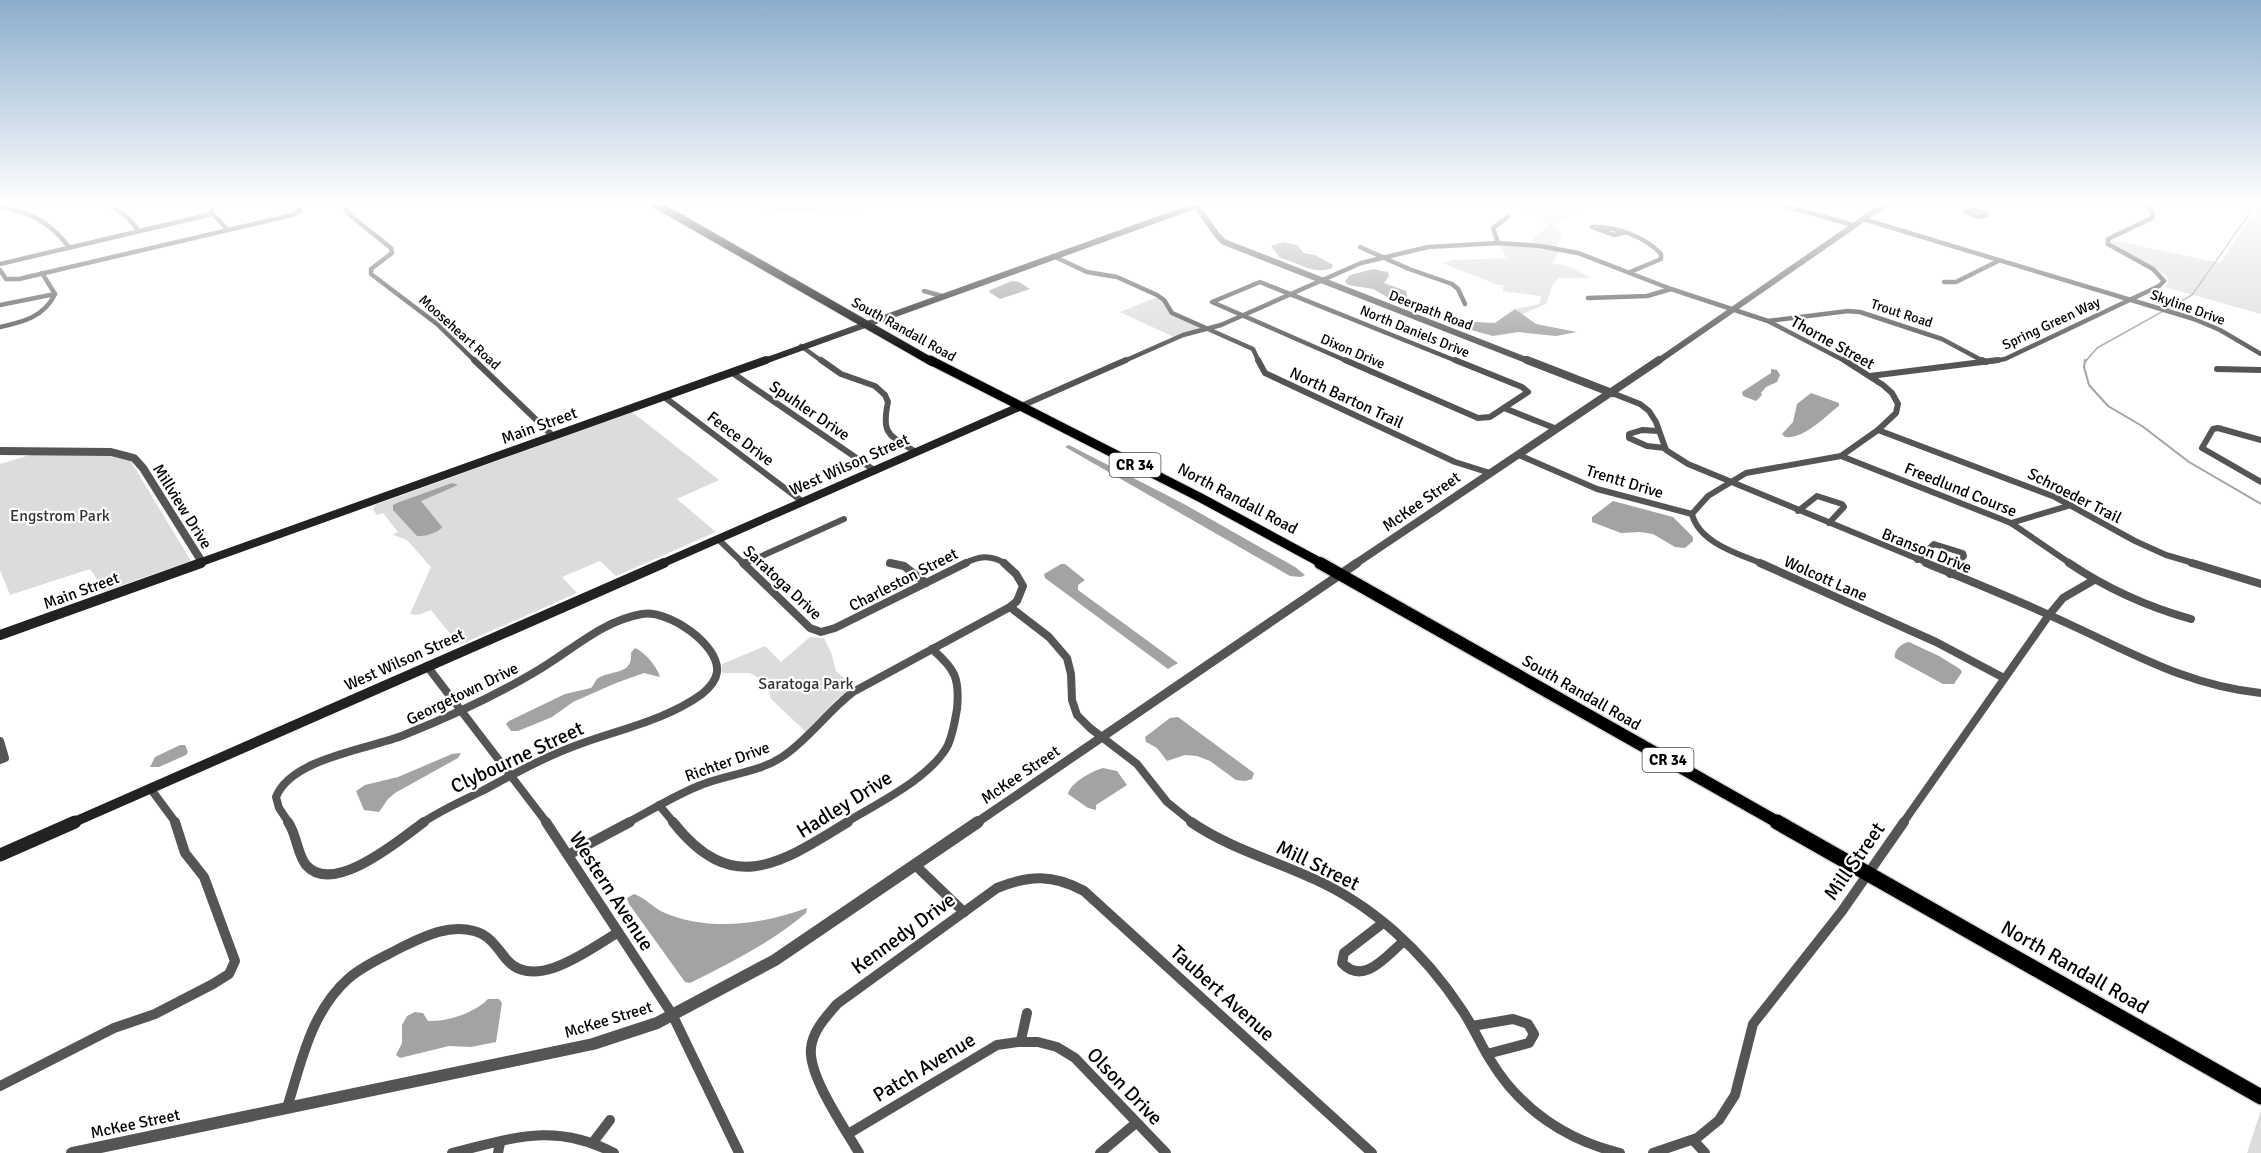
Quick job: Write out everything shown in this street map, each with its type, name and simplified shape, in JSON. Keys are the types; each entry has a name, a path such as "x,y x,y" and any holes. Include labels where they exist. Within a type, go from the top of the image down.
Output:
{"main road":[{"name":"South Randall Road","path":"746,256 864,324 1018,407"},
{"name":"Main Street","path":"0,635 1053,256"},
{"name":"West Wilson Street","path":"0,855 1018,407"},
{"name":"North Randall Road","path":"1018,407 1201,498 1342,575"},
{"name":"South Randall Road","path":"1342,575 1868,873"},
{"name":"North Randall Road","path":"1868,873 2261,1097"}],"street":[{"path":"0,264 33,256"},
{"path":"0,270 4,278 9,280 116,256"},
{"name":"Mooseheart Road","path":"388,256 370,269 371,274 437,324 553,436"},
{"name":"North Barton Trail","path":"1053,256 1087,272 1117,277 1157,295 1164,300 1168,311 1253,350 1257,355 1260,369 1271,376 1455,462 1490,473"},
{"name":"Deerpath Road","path":"1260,256 1612,393"},
{"name":"West Wilson Street","path":"1018,407 1183,335 1242,316 1361,263 1388,256"},
{"name":"West Wilson Street","path":"1587,256 1732,310"},
{"path":"1630,272 1654,264 1661,259 1661,256"},
{"name":"McKee Street","path":"72,1153 593,1044 657,1023 775,960 1490,473 1612,393 1809,256"},
{"name":"Skyline Drive","path":"1982,256 2173,312 2220,330 2261,354"},
{"name":"Spring Green Way","path":"1870,376 1986,363 2014,355 2158,286 2164,280 2160,273 2151,267 2127,256"},
{"path":"1382,257 1452,284 1458,289 1465,304"},
{"path":"1944,282 1956,282 1998,261"},
{"path":"42,273 55,294"},
{"name":"North Daniels Drive","path":"1215,304 1212,302 1215,299 1244,287 1257,282 1266,283 1527,391 1504,408"},
{"path":"1588,298 1647,296 1671,289"},
{"path":"0,305 55,294"},
{"path":"0,327 34,318 45,312 55,294"},
{"name":"Dixon Drive","path":"1215,304 1482,419 1504,408"},
{"name":"Thorne Street","path":"1728,482 1746,473 1841,456 1878,430 1896,413 1899,404 1892,393 1841,358 1768,321 1732,310"},
{"name":"Trout Road","path":"1768,321 1848,311 1860,312 1942,339 1986,363"},
{"path":"801,346 844,375 869,383 879,389 888,402 885,416 886,427 897,440 916,452"},
{"path":"2217,369 2261,370"},
{"name":"Spuhler Drive","path":"731,372 874,470"},
{"path":"1612,393 1645,407 1654,416 1665,448 1647,446 1629,438 1629,434 1636,431 1658,431"},
{"name":"Feece Drive","path":"663,396 803,502"},
{"path":"1504,408 1557,429"},
{"path":"2261,440 2218,428 2213,429 2202,448 2205,452 2261,482"},
{"name":"Schroeder Trail","path":"1878,430 2025,484 2071,506 2135,542 2166,555 2261,584"},
{"name":"Branson Drive","path":"1665,448 1688,465 2049,615 2183,676 2220,688 2261,693"},
{"name":"Millview Drive","path":"0,451 111,452 134,458 143,468 202,562"},
{"name":"Trentt Drive","path":"1519,455 1597,489 1692,514"},
{"name":"Freedlund Course","path":"1841,456 2011,523 2094,580 2158,608 2191,619"},
{"path":"1692,514 1696,506 1728,482"},
{"path":"1798,511 1817,495 1842,504 1844,507 1829,524"},
{"path":"2011,523 2071,506"},
{"name":"Wolcott Lane","path":"1692,514 1694,522 1702,533 1724,547 1945,646 2004,678"},
{"path":"744,564 844,519"},
{"name":"Saratoga Drive","path":"718,539 810,628 820,632 835,628"},
{"path":"1917,560 1934,544 1963,553 1964,556 1950,574"},
{"name":"Charleston Street","path":"835,628 973,559 985,556 997,559 1021,580 1021,594 1010,607"},
{"path":"890,563 904,566 926,583"},
{"name":"Mill Street","path":"1653,1153 1675,1149 1694,1141 1714,1125 1730,1106 1740,1080 1748,1035 1753,1024 1868,873 2049,615 2063,598 2094,580"},
{"name":"Mill Street","path":"1010,607 1061,650 1070,669 1072,702 1082,722 1135,761 1162,796 1173,806 1209,834 1335,889 1383,923 1404,941 1443,983 1508,1086 1530,1108 1574,1139 1620,1153"},
{"name":"Richter Drive","path":"568,855 697,786 755,770 781,758 799,744 844,698 1010,607"},
{"name":"Clybourne Street","path":"334,872 368,862 437,814 512,775 570,747 654,720 702,693 716,678 718,670 714,657 683,623 672,616 656,613"},
{"name":"Georgetown Drive","path":"334,872 317,871 305,865 301,859 297,836 275,801 278,792 288,780 320,761 392,740 522,680 618,620 631,615 656,613"},
{"name":"Hadley Drive","path":"659,805 701,853 726,865 762,865 797,853 932,767 948,747 955,729 958,685 952,669 932,649"},
{"name":"Western Avenue","path":"427,666 512,775 568,855 672,1014 739,1153"},
{"path":"0,741 3,759"},
{"path":"0,1086 114,1028 162,1011 225,977 234,967 235,961 204,877 185,853 176,824 169,812 150,788"},
{"path":"915,865 964,912"},
{"name":"Kennedy Drive","path":"848,1134 813,1071 811,1047 819,1025 837,1004 997,888 1020,879 1040,876"},
{"name":"Taubert Avenue","path":"1040,876 1072,884 1084,891 1372,1153"},
{"path":"1383,923 1344,952 1341,958 1347,968 1354,972 1364,972 1404,941"},
{"path":"287,1108 320,1012 341,985 365,967 424,937 456,929 486,935 497,945 511,966 518,970 536,972 562,964 617,933"},
{"path":"1021,1040 1027,1013"},
{"path":"1472,1026 1513,1019 1528,1024 1534,1034 1528,1043 1486,1054"},
{"name":"Olson Drive","path":"1021,1040 1037,1041 1064,1050 1075,1058 1166,1153"},
{"name":"Patch Avenue","path":"848,1134 983,1052 997,1045 1021,1040"},
{"path":"594,1141 610,1120"},
{"path":"1100,1153 1136,1123"},
{"path":"452,1153 499,1148 543,1134 561,1133 594,1141 614,1153"},
{"path":"848,1134 859,1153"},
{"path":"1694,1141 1705,1153"}],"green space":[{"path":"1505,256 1556,256 1552,263 1567,266 1592,278 1559,278 1553,284 1546,304 1522,314 1515,309 1540,304 1541,296 1502,291 1504,285 1498,285 1442,263 1453,260 1506,258"},
{"path":"2133,256 2186,256 2220,263 2225,256 2261,256 2261,314 2165,287 2168,283 2167,276"},
{"path":"1160,296 1167,308 1207,329 1176,338 1120,312"},
{"path":"632,412 719,480 677,499 716,532 616,576 600,561 562,577 577,593 459,645 431,610 418,615 410,614 431,567 407,540 393,535 398,532 383,513 377,515 373,510 375,505"},
{"name":"Engstrom Park","path":"33,454 112,455 130,460 191,561 105,591 90,569 10,595 0,570 0,464"},
{"name":"Saratoga Park","path":"810,637 824,638 836,671 854,687 837,699 806,732 771,699 766,682 750,673 722,673 722,664 765,646 781,662"},
{"path":"2261,1110 2261,1153 2247,1153"}],"shaded area":[{"path":"1278,256 1316,256 1333,265 1332,268 1318,270"},
{"path":"1373,269 1388,272 1389,276 1384,283 1406,291 1409,305 1401,305 1373,289 1348,285 1345,281 1350,275"},
{"path":"1012,281 1019,282 1030,289 1000,299 989,292 990,290"},
{"path":"1515,309 1536,324 1577,332 1556,336 1518,332 1493,336 1464,328 1456,323 1458,321 1495,323"},
{"path":"1771,369 1777,370 1780,375 1777,382 1766,387 1756,401 1743,396 1742,392 1771,373"},
{"path":"1811,393 1839,403 1839,406 1807,431 1800,435 1785,437 1782,434 1793,422 1797,404"},
{"path":"1069,445 1184,504 1295,567 1305,575 1290,576 1065,447"},
{"path":"452,483 458,485 421,501 442,527 434,533 417,536 393,510 393,505 397,503"},
{"path":"1613,501 1673,517 1693,537 1693,541 1685,548 1675,547 1653,534 1621,533 1592,522 1592,517"},
{"path":"1065,564 1085,580 1078,585 1078,590 1178,663 1168,669 1045,578 1044,574"},
{"path":"1909,642 1960,669 1962,672 1954,684 1943,684 1895,658 1898,648"},
{"path":"635,648 643,653 657,669 660,677 644,673 616,683 573,702 552,717 518,731 511,731 506,724 565,694 591,688 598,678 626,668"},
{"path":"1178,717 1254,773 1252,779 1236,780 1210,761 1197,756 1185,755 1167,761 1157,748 1146,742 1145,737 1170,718"},
{"path":"180,745 185,745 188,752 186,755 159,767 150,767 155,757"},
{"path":"461,753 458,758 395,793 379,812 364,810 356,791 365,785 398,777 452,754"},
{"path":"1103,768 1117,771 1127,785 1096,805 1096,810 1088,808 1068,794 1077,782"},
{"path":"634,894 665,913 682,919 718,924 755,922 807,908 806,913 793,924 765,943 690,983 685,982 629,904 627,898"},
{"path":"488,999 499,999 502,1003 496,1042 471,1047 449,1046 400,1058 396,1055 402,1043 402,1025 407,1016 415,1012 423,1013 428,1021 443,1020 460,1016"}],"waterway":[{"path":"2085,362 2097,348 2192,295 2220,256"},
{"path":"2085,360 2084,367 2089,385 2108,406 2142,426 2189,462 2261,504"}]}
